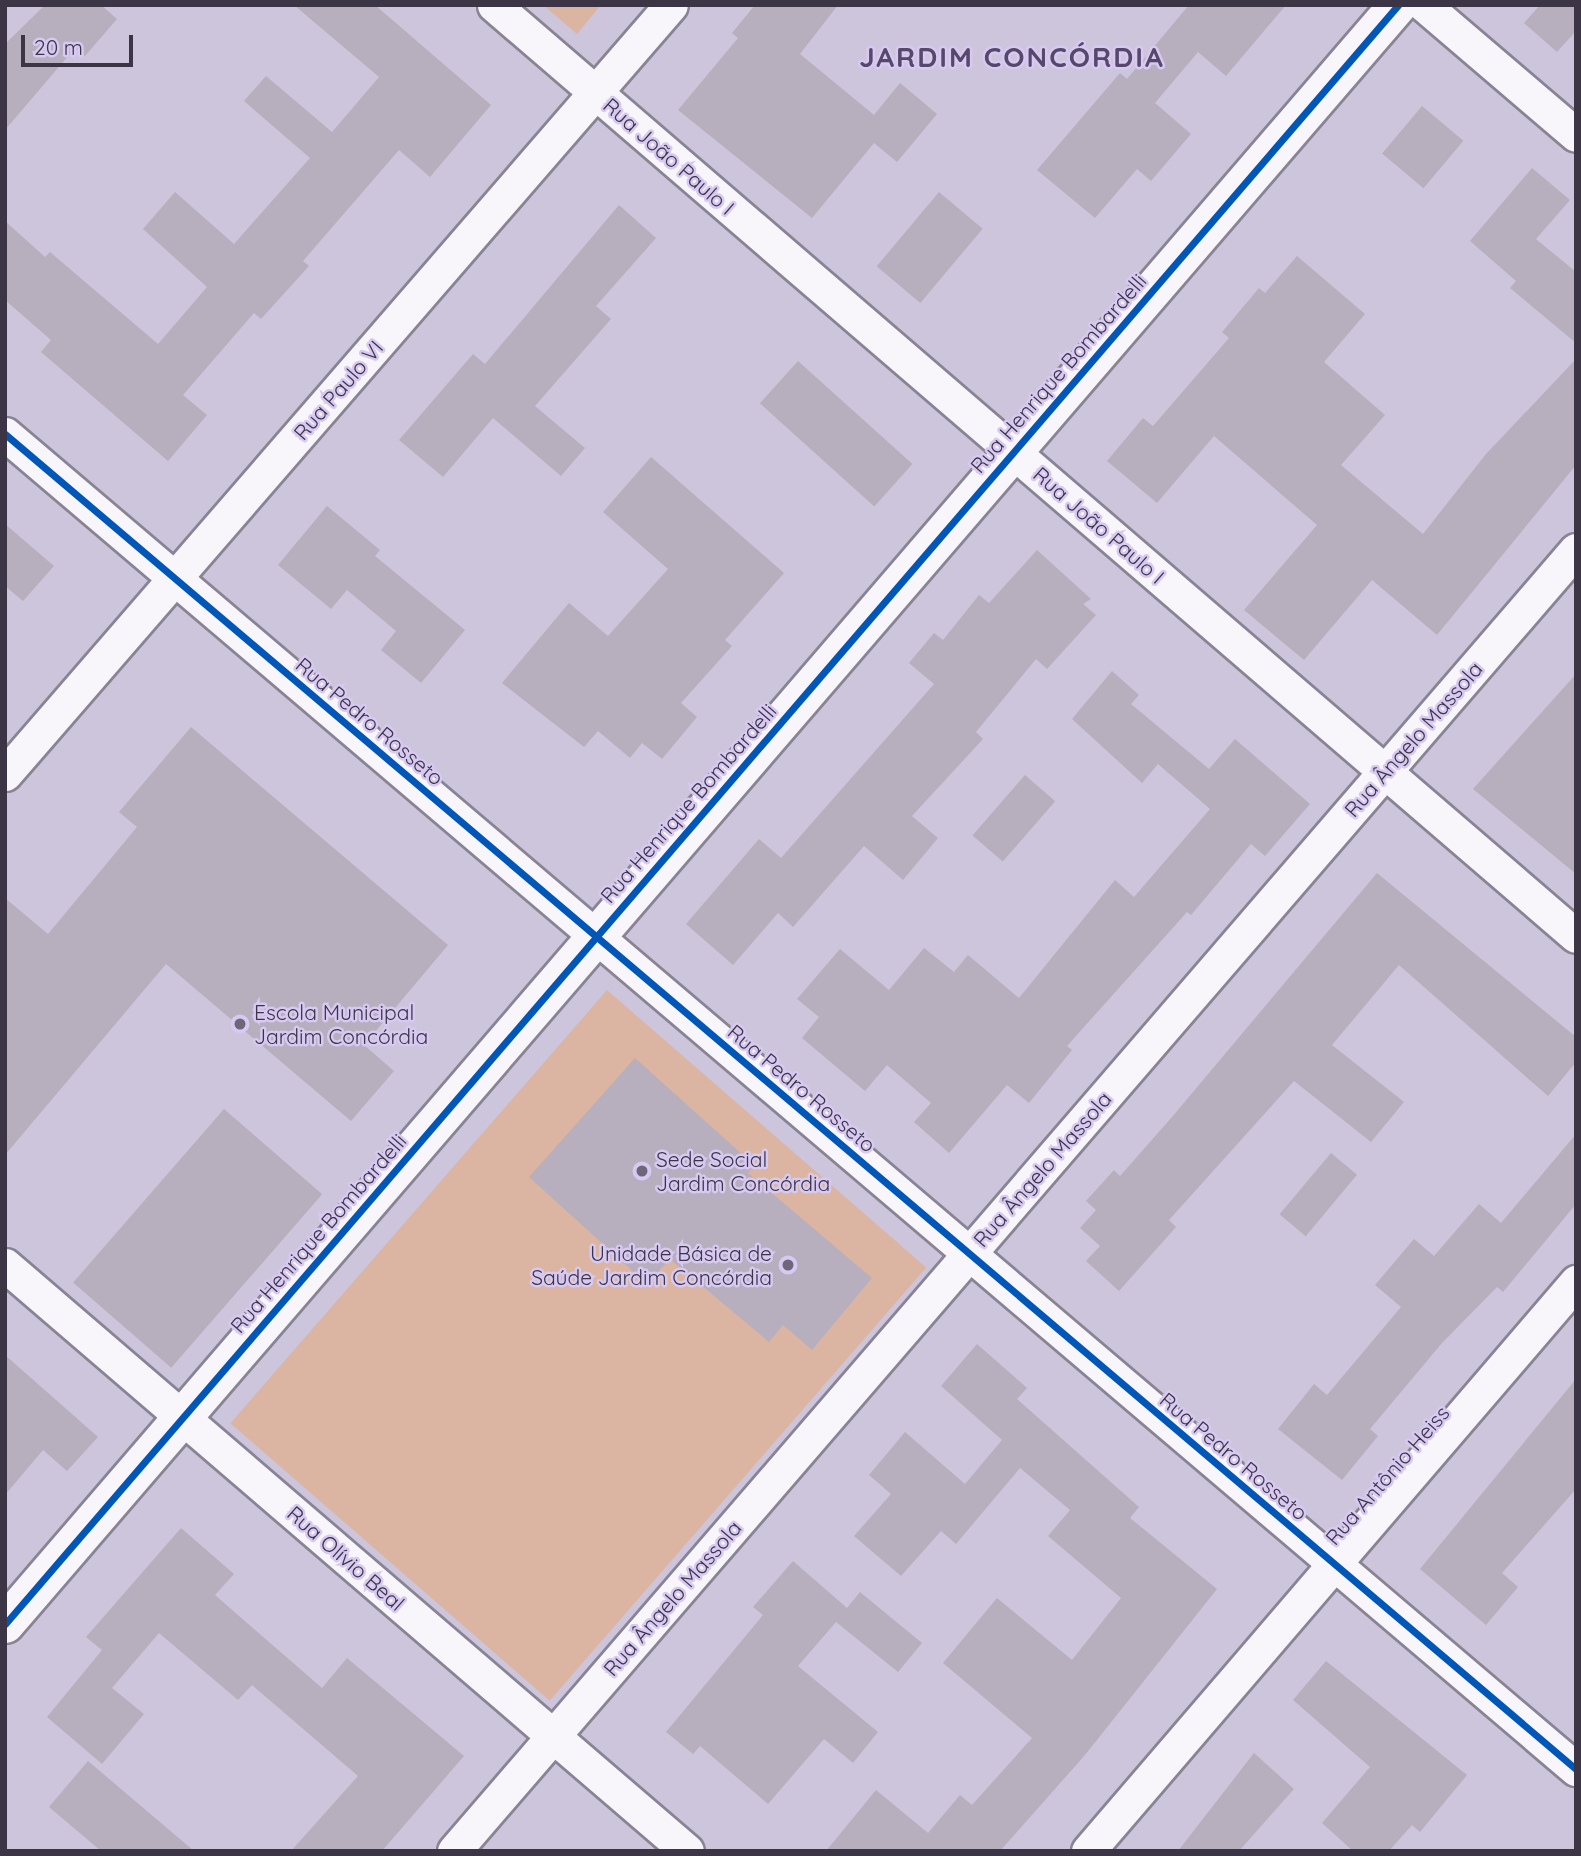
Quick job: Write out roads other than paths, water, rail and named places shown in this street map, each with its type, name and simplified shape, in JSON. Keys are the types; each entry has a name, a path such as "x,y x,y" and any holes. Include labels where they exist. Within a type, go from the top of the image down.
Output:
{"street":[{"name":"Rua João Paulo I","path":"494,5 1576,936"},
{"name":"Rua Paulo VI","path":"5,774 671,5"},
{"name":"Rua Henrique Bombardelli","path":"5,1624 1398,5"},
{"path":"1424,5 1576,135"},
{"name":"Rua Pedro Rosseto","path":"5,434 1576,1769"},
{"name":"Rua Ângelo Massola","path":"454,1851 1576,550"},
{"name":"Rua Olívio Beal","path":"5,1265 687,1851"},
{"name":"Rua Antônio Heiss","path":"1088,1851 1576,1282"}],"place":[{"name":"Escola Municipal Jardim Concórdia","path":"240,1024"},
{"name":"Sede Social Jardim Concórdia","path":"642,1171"},
{"name":"Unidade Básica de Saúde Jardim Concórdia","path":"788,1265"}],"district":[{"name":"JARDIM CONCÓRDIA","path":"1012,57"}]}
